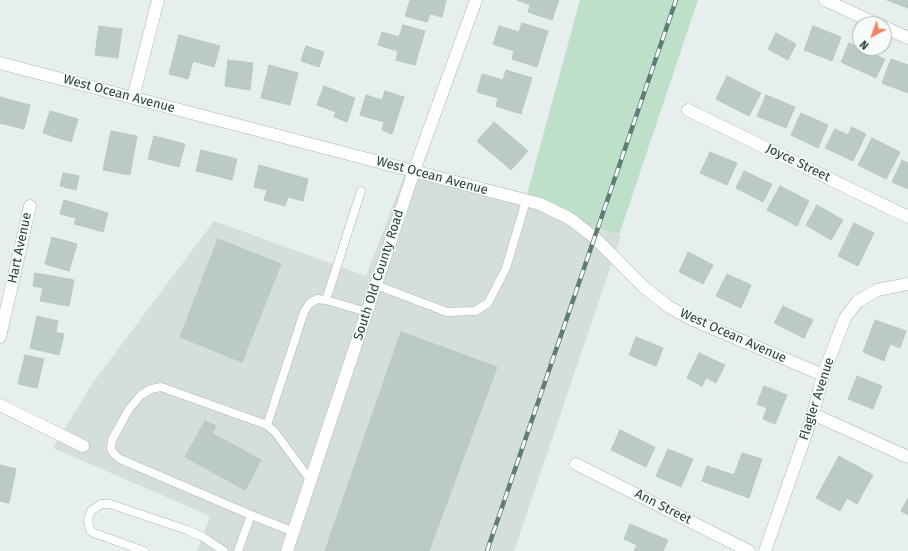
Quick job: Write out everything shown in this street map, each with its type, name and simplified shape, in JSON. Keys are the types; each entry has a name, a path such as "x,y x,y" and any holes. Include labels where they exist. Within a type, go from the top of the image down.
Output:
{"street":[{"path":"133,98 158,0"},
{"name":"South Old County Road","path":"287,551 414,171 476,0"},
{"path":"825,0 860,16"},
{"path":"892,31 908,38"},
{"name":"West Ocean Avenue","path":"0,63 540,204 569,218 595,238 645,288 669,307 693,320 823,376"},
{"name":"Joyce Street","path":"688,110 908,217"},
{"name":"Hart Avenue","path":"0,337 4,305 30,206"},
{"name":"Flagler Avenue","path":"765,551 813,414 823,376 845,318 857,302 878,290 908,284"},
{"path":"0,405 83,446"},
{"path":"813,414 908,457"},
{"name":"Ann Street","path":"576,464 750,551"}],"lane":[{"path":"326,300 361,191"},
{"path":"376,285 447,312 475,311 488,303 506,268 526,201"},
{"path":"266,425 304,312 309,304 317,299 326,300 367,312"},
{"path":"294,532 120,459 111,449 112,440 129,409 141,395 151,388 161,387 266,425 275,432 311,481"},
{"path":"144,551 94,533 90,530 88,520 91,511 101,504 110,504 187,530 211,542 224,551"},
{"path":"238,551 251,515"},
{"path":"208,551 211,542"}],"shaded area":[{"path":"407,168 621,236 514,551 197,551 210,516 53,448 92,384 214,221 366,276"}],"green space":[{"path":"580,0 698,0 619,235 524,205"}],"building":[{"path":"410,0 446,0 442,17 430,14 427,22 405,16"},
{"path":"517,0 559,0 552,20 528,12 530,5"},
{"path":"887,0 908,0 908,8"},
{"path":"522,23 548,31 537,67 512,59 514,51 493,44 499,26 519,32"},
{"path":"403,25 425,31 415,65 396,60 398,51 378,45 382,32 399,37"},
{"path":"99,26 122,29 118,58 95,55"},
{"path":"813,26 841,37 832,61 804,50"},
{"path":"776,33 796,44 788,60 768,49"},
{"path":"179,35 220,46 214,67 193,61 188,79 169,74"},
{"path":"849,43 852,44 852,56 878,56 885,59 876,78 841,62"},
{"path":"306,46 324,52 319,67 301,61"},
{"path":"891,59 908,65 908,93 882,83"},
{"path":"228,60 253,63 250,90 225,86"},
{"path":"269,65 298,73 290,105 261,98"},
{"path":"506,70 532,78 521,114 496,106 498,98 477,92 482,74 503,80"},
{"path":"727,76 761,93 749,116 716,99"},
{"path":"324,86 355,98 347,122 334,117 336,112 317,105"},
{"path":"385,91 404,97 392,134 382,130 384,122 360,115 366,95 382,100"},
{"path":"766,95 795,107 786,128 757,116"},
{"path":"0,97 30,105 24,129 0,123"},
{"path":"50,111 78,119 71,142 43,133"},
{"path":"801,113 828,125 818,148 791,135"},
{"path":"494,122 528,151 511,170 477,141"},
{"path":"852,127 866,134 853,161 825,148 835,129 848,135"},
{"path":"111,131 137,136 130,175 103,170"},
{"path":"154,136 185,144 179,167 148,159"},
{"path":"872,138 900,152 886,179 858,165"},
{"path":"201,150 237,159 232,180 196,171"},
{"path":"710,152 737,163 727,185 700,173"},
{"path":"902,160 908,163 908,189 892,182"},
{"path":"259,165 308,179 303,201 288,197 285,206 264,200 267,190 254,187"},
{"path":"744,171 772,184 763,202 736,188"},
{"path":"63,173 79,176 76,190 60,186"},
{"path":"780,186 809,201 797,226 767,210"},
{"path":"64,200 108,213 103,232 74,224 76,218 60,214"},
{"path":"817,205 843,220 831,240 806,225"},
{"path":"854,223 874,233 858,266 838,256"},
{"path":"52,237 77,244 69,271 45,264"},
{"path":"218,239 281,264 242,362 180,337"},
{"path":"688,252 713,265 703,284 679,272"},
{"path":"35,273 74,280 69,306 40,301 43,288 33,286"},
{"path":"727,274 751,285 741,308 716,296"},
{"path":"783,306 813,320 804,338 774,323"},
{"path":"37,316 58,321 56,332 64,334 59,355 30,348"},
{"path":"875,320 906,331 900,348 890,344 884,361 863,352"},
{"path":"401,332 497,367 429,551 325,551"},
{"path":"636,337 663,348 656,366 629,355"},
{"path":"699,353 725,365 716,383 706,378 702,386 687,378"},
{"path":"25,355 44,359 37,388 18,384"},
{"path":"857,376 882,386 873,409 848,399"},
{"path":"764,386 787,395 775,424 763,419 767,408 757,404"},
{"path":"205,421 216,426 212,433 261,460 245,490 185,457"},
{"path":"620,430 655,447 646,467 611,450"},
{"path":"668,449 693,459 681,487 656,476"},
{"path":"742,453 762,459 749,498 702,481 707,466 734,475"},
{"path":"839,456 873,475 857,504 847,498 840,511 816,498"},
{"path":"0,465 16,469 9,503 0,501"},
{"path":"908,498 908,515 901,511"},
{"path":"630,524 668,540 663,551 634,551 637,545 624,539"}],"railway":[{"path":"487,551 676,0"}]}
